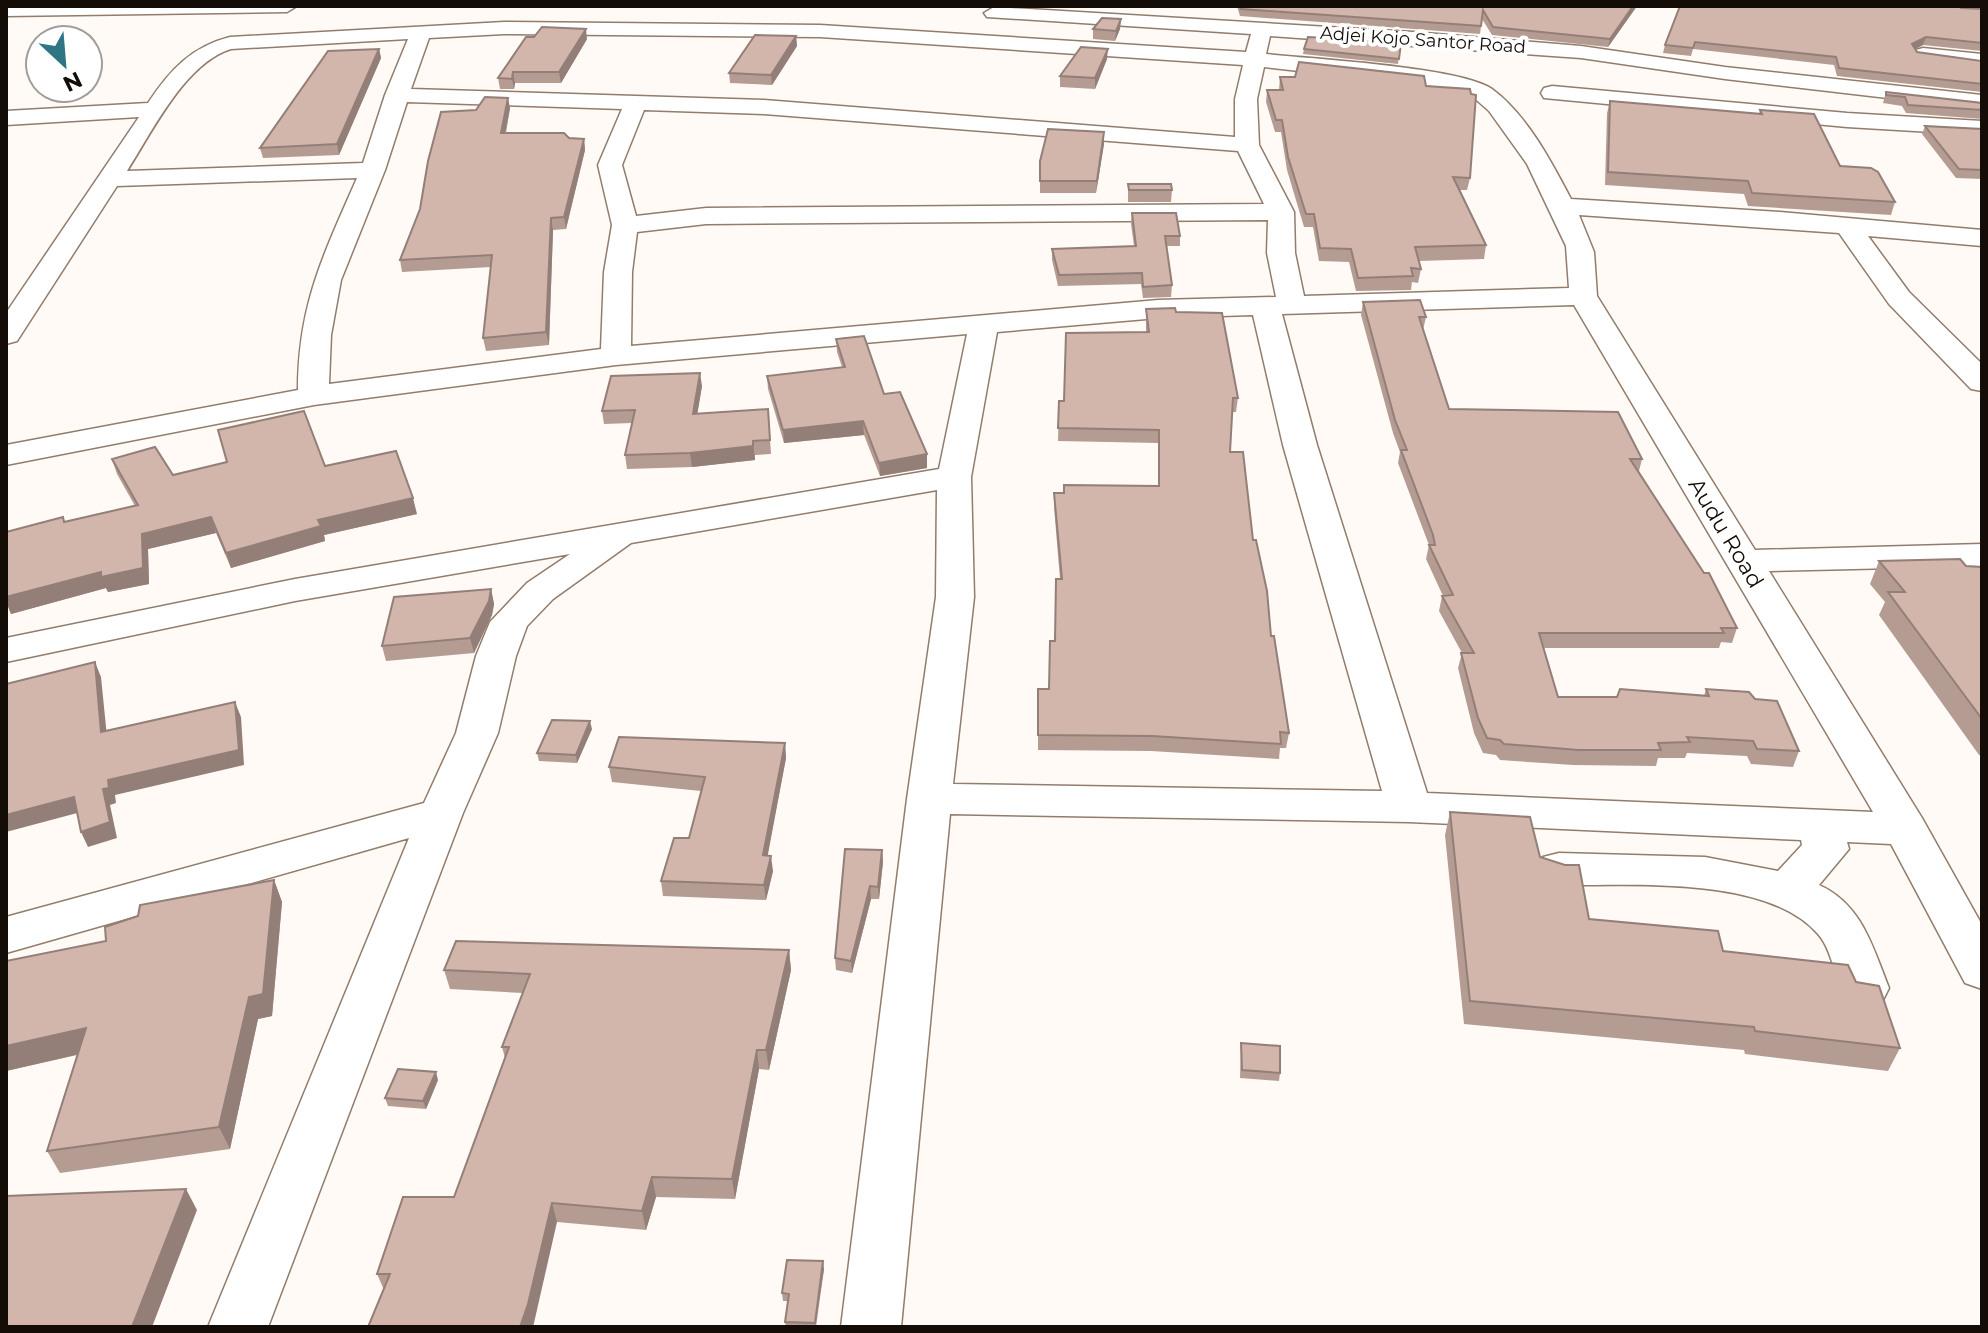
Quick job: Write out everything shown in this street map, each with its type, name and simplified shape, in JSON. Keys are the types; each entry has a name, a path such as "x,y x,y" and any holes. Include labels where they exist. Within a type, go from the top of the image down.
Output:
{"street":[{"path":"6,10 287,6"},
{"path":"554,16 577,6"},
{"path":"1959,6 1982,8"},
{"name":"Adjei Kojo Santor Road","path":"967,12 1121,13 1262,29 1581,52 1725,73 1982,102"},
{"path":"1403,15 1413,38"},
{"path":"6,335 173,82 209,49 256,40 540,28 820,31 1253,59"},
{"path":"1262,29 1246,99 1247,145 1281,212 1279,306 1300,445 1409,807"},
{"path":"314,396 313,355 322,297 422,31"},
{"path":"1923,54 1982,60"},
{"name":"Audu Road","path":"1253,59 1449,81 1485,95 1513,126 1561,206 1580,249 1583,296 1906,829 1982,970"},
{"path":"1725,73 1730,109"},
{"path":"1552,93 1982,128"},
{"path":"396,95 764,107 1247,145"},
{"path":"616,356 618,272 625,225 610,165 635,104"},
{"path":"6,118 154,109"},
{"path":"110,179 372,170"},
{"path":"1561,206 1982,238"},
{"path":"625,225 706,216 1281,212"},
{"path":"1848,227 1899,298 1982,382"},
{"path":"6,455 314,396 616,356 1158,309 1583,296"},
{"path":"871,1327 929,799 955,597 954,477 984,324"},
{"path":"6,650 295,590 954,477"},
{"path":"238,1327 441,813 477,733 496,656 509,622 540,591 626,531"},
{"path":"1743,561 1982,555"},
{"path":"929,799 1409,807 1906,829"},
{"path":"6,935 441,813"},
{"path":"1786,891 1826,849 1820,825"},
{"path":"1559,869 1714,874 1744,878 1786,891 1820,907 1836,923 1864,988"}],"building":[{"path":"1240,6 1633,6 1610,39 1493,27 1483,10 1481,26 1241,9"},
{"path":"1680,6 1958,6 1982,9 1982,43 1926,37 1912,44 1917,52 1982,61 1982,84 1839,68 1836,57 1695,42 1693,48 1665,45"},
{"path":"1102,18 1121,19 1116,31 1093,29"},
{"path":"542,27 586,29 559,72 513,72 512,79 498,78 526,37 534,37"},
{"path":"755,35 796,36 771,75 729,73"},
{"path":"1308,37 1401,43 1399,59 1304,49"},
{"path":"1081,47 1108,49 1095,78 1060,76"},
{"path":"379,49 337,144 260,148 328,51"},
{"path":"1299,62 1424,76 1426,86 1470,89 1471,94 1476,95 1470,178 1453,177 1486,245 1415,247 1421,269 1411,268 1413,276 1358,278 1351,249 1320,248 1314,214 1306,214 1288,157 1282,120 1276,120 1267,90 1283,90 1280,77 1295,77"},
{"path":"1886,92 1982,103 1982,110 1908,105 1905,97 1886,95"},
{"path":"485,97 508,98 501,133 564,133 569,138 584,139 564,217 551,218 546,332 483,338 492,255 400,260 420,209 441,112 476,110"},
{"path":"1610,101 1762,114 1760,110 1814,114 1840,166 1871,168 1878,172 1895,202 1752,193 1748,181 1608,172"},
{"path":"1925,126 1982,129 1982,170 1959,169"},
{"path":"1048,129 1104,132 1097,181 1040,181 1040,161"},
{"path":"1128,184 1171,184 1172,190 1129,190"},
{"path":"1132,213 1176,213 1180,236 1165,236 1172,285 1143,287 1142,273 1059,275 1052,249 1136,246"},
{"path":"1420,300 1426,317 1419,317 1449,409 1618,412 1642,459 1630,459 1704,573 1709,573 1737,628 1721,628 1724,633 1539,633 1558,697 1617,697 1620,689 1709,696 1706,689 1749,692 1755,699 1777,701 1799,751 1757,749 1753,741 1687,737 1690,742 1658,743 1661,750 1578,750 1504,744 1500,740 1487,738 1478,718 1461,653 1474,653 1442,596 1453,595 1429,545 1435,545 1433,535 1401,450 1407,450 1395,420 1363,302"},
{"path":"1175,308 1176,312 1222,313 1238,398 1233,398 1230,452 1243,452 1253,540 1256,540 1267,591 1271,636 1274,636 1289,733 1280,732 1281,744 1152,736 1038,735 1038,689 1049,689 1050,641 1055,641 1056,579 1062,579 1054,493 1064,493 1064,485 1159,486 1159,430 1058,428 1059,401 1064,401 1066,333 1149,332 1146,309"},
{"path":"864,336 884,394 900,392 927,454 879,463 863,421 783,430 767,376 845,367 836,339"},
{"path":"700,373 693,414 768,409 770,440 753,441 753,446 690,453 625,455 635,410 602,411 611,376"},
{"path":"304,411 325,466 396,451 413,498 318,520 321,526 226,553 211,517 142,534 143,568 101,577 101,572 6,597 6,532 63,517 64,522 138,505 112,459 155,447 173,475 227,462 218,430"},
{"path":"1960,559 1966,566 1982,567 1982,719 1888,592 1905,592 1879,561"},
{"path":"491,589 489,601 470,638 382,646 394,597"},
{"path":"95,662 101,732 235,702 239,750 108,780 109,788 103,789 110,822 81,832 74,797 6,815 6,684"},
{"path":"552,720 590,721 576,755 537,753"},
{"path":"619,737 785,743 763,855 771,856 764,885 661,881 674,838 689,838 705,777 609,767"},
{"path":"1450,812 1530,817 1540,857 1565,865 1579,865 1589,919 1718,931 1723,951 1848,965 1856,982 1879,986 1900,1048 1755,1031 1754,1027 1470,1001"},
{"path":"845,849 882,850 878,887 870,886 851,961 835,958"},
{"path":"274,880 263,994 249,997 219,1127 47,1151 86,1028 6,1046 6,961 106,941 105,927 138,916 140,905"},
{"path":"456,941 789,950 766,1050 757,1050 732,1179 652,1177 642,1211 552,1203 520,1327 368,1327 390,1274 377,1274 403,1197 454,1197 509,1047 502,1047 530,974 444,970"},
{"path":"1241,1043 1280,1046 1280,1073 1242,1070"},
{"path":"398,1069 436,1072 423,1101 385,1098"},
{"path":"186,1189 132,1327 6,1327 6,1196"},
{"path":"787,1260 823,1261 815,1323 785,1322 789,1294 782,1293"}]}
